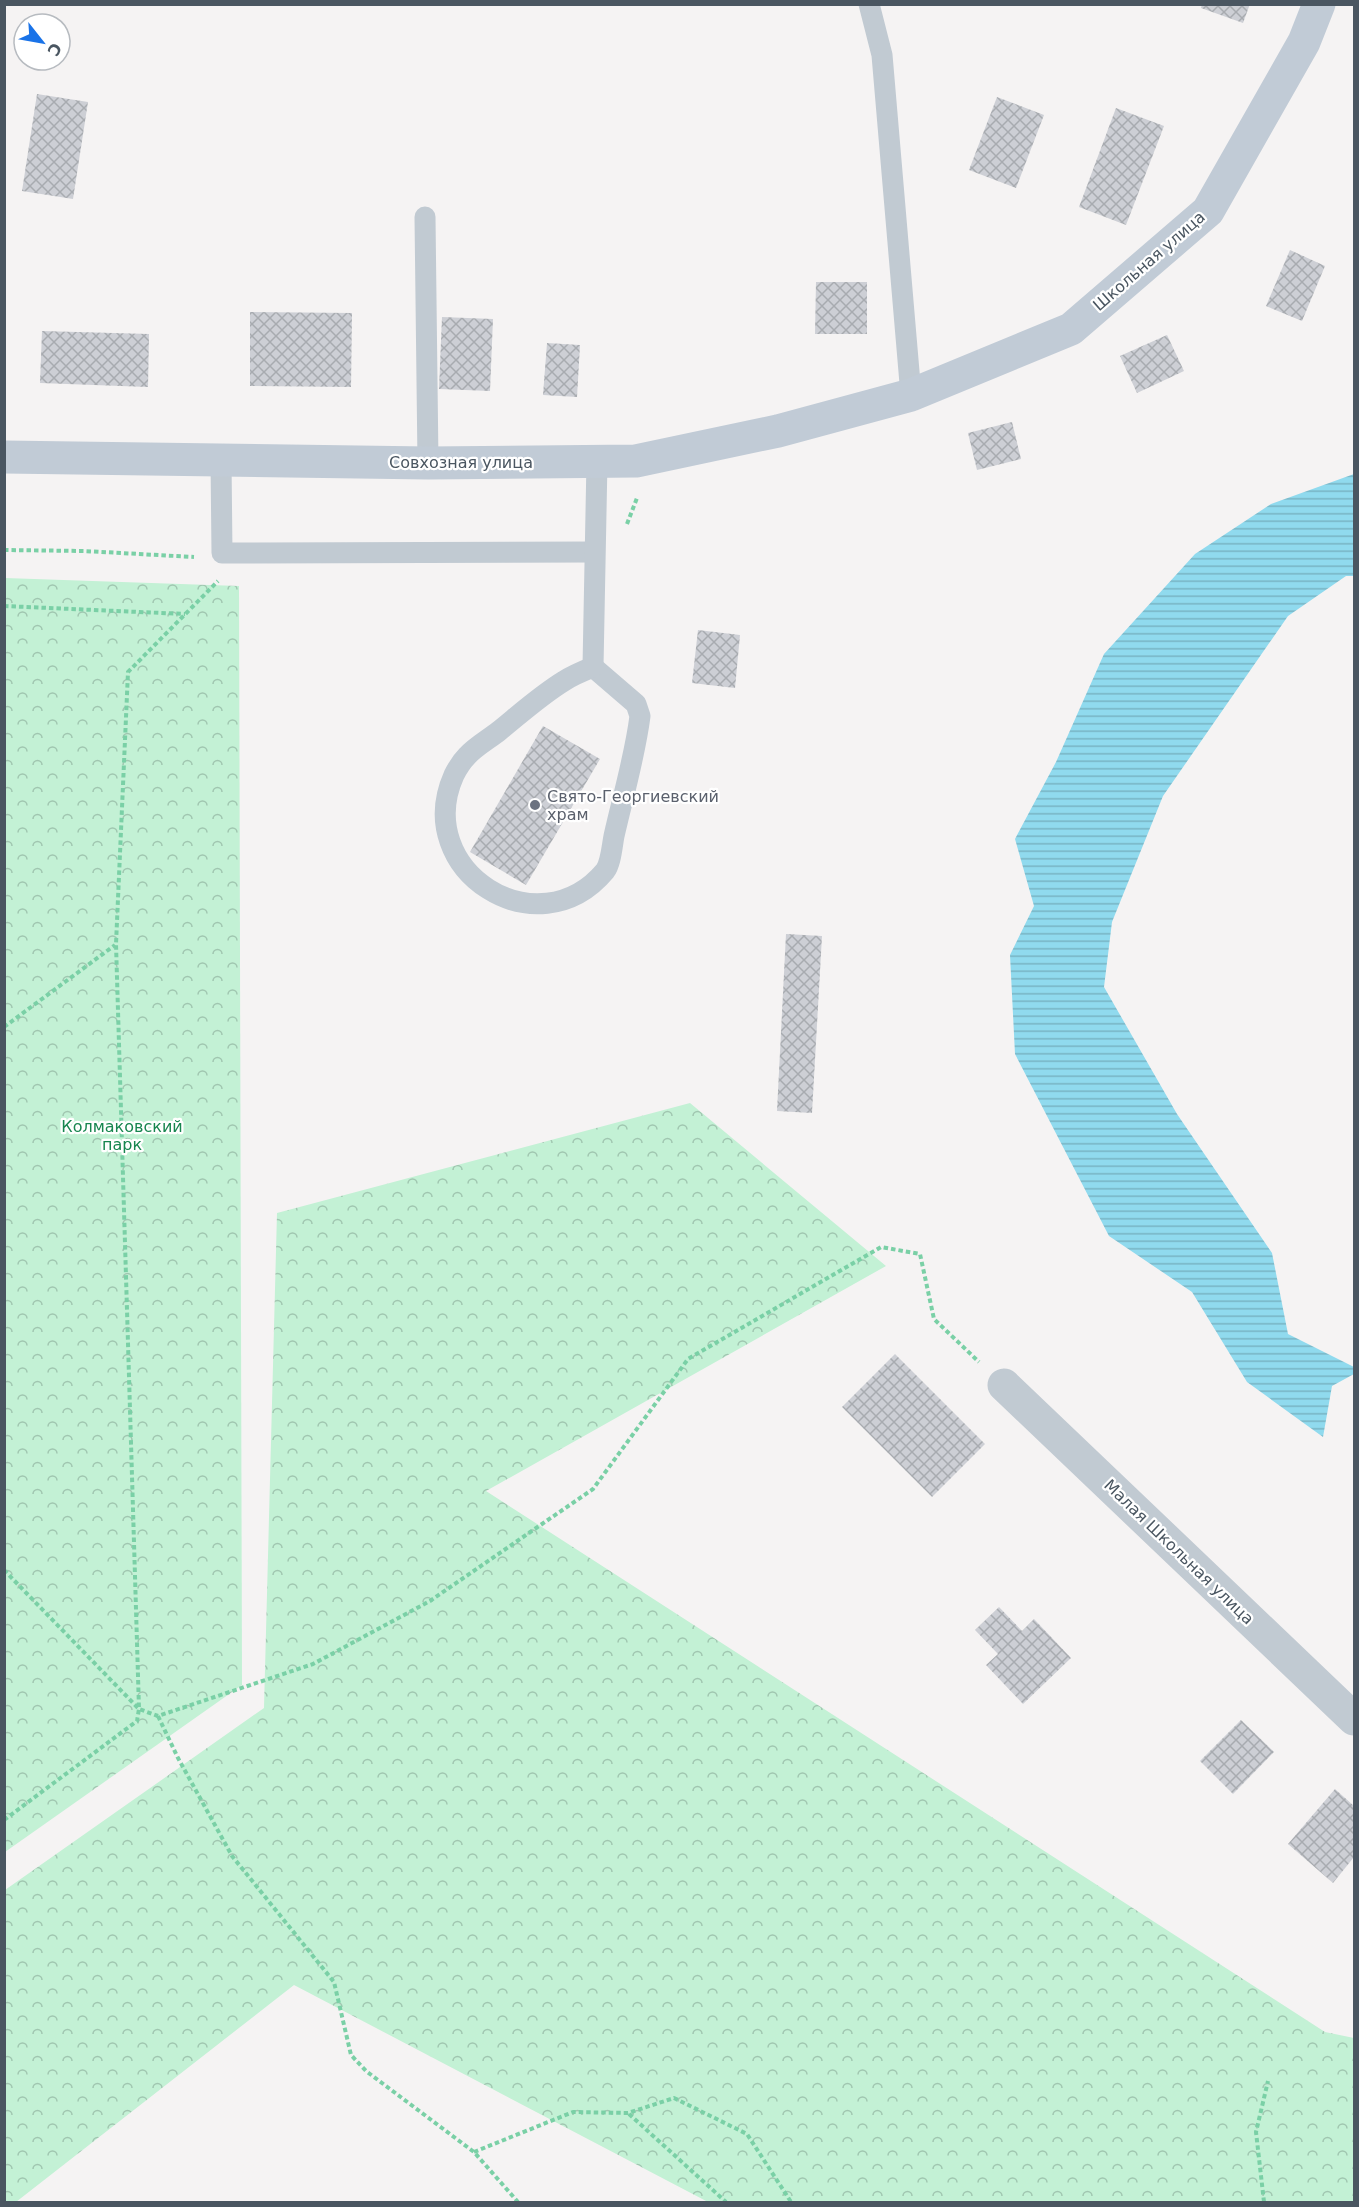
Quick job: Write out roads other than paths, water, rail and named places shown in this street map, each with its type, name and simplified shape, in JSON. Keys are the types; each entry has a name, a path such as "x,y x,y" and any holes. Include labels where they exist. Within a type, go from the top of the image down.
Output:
{"street":[{"name":"Школьная улица","path":"911,395 1071,329 1208,211 1304,42 1319,4"},
{"name":"Совхозная улица","path":"4,457 428,463 636,461 778,430 911,395"},
{"name":"Малая Школьная улица","path":"1004,1385 1354,1719"}],"lane":[{"path":"869,4 882,55 911,395"},
{"path":"425,218 428,463"},
{"path":"221,460 222,554 594,552"},
{"path":"593,667 564,681 544,695 466,756 454,775 447,800 447,830 457,858 475,881 500,897 528,903 557,901 585,889 606,869 640,716 636,704 593,667 597,461"}],"water":[{"path":"1354,474 1354,576 1346,576 1288,616 1163,796 1112,922 1104,987 1177,1114 1272,1253 1288,1334 1354,1367 1354,1374 1332,1386 1323,1437 1247,1382 1192,1292 1109,1236 1015,1054 1010,955 1034,906 1015,839 1056,762 1104,654 1195,554 1271,504"}],"place":[{"name":"Свято-Георгиевский храм","path":"535,805"}],"park label":[{"name":"Колмаковский парк","path":"122,1135"}]}
